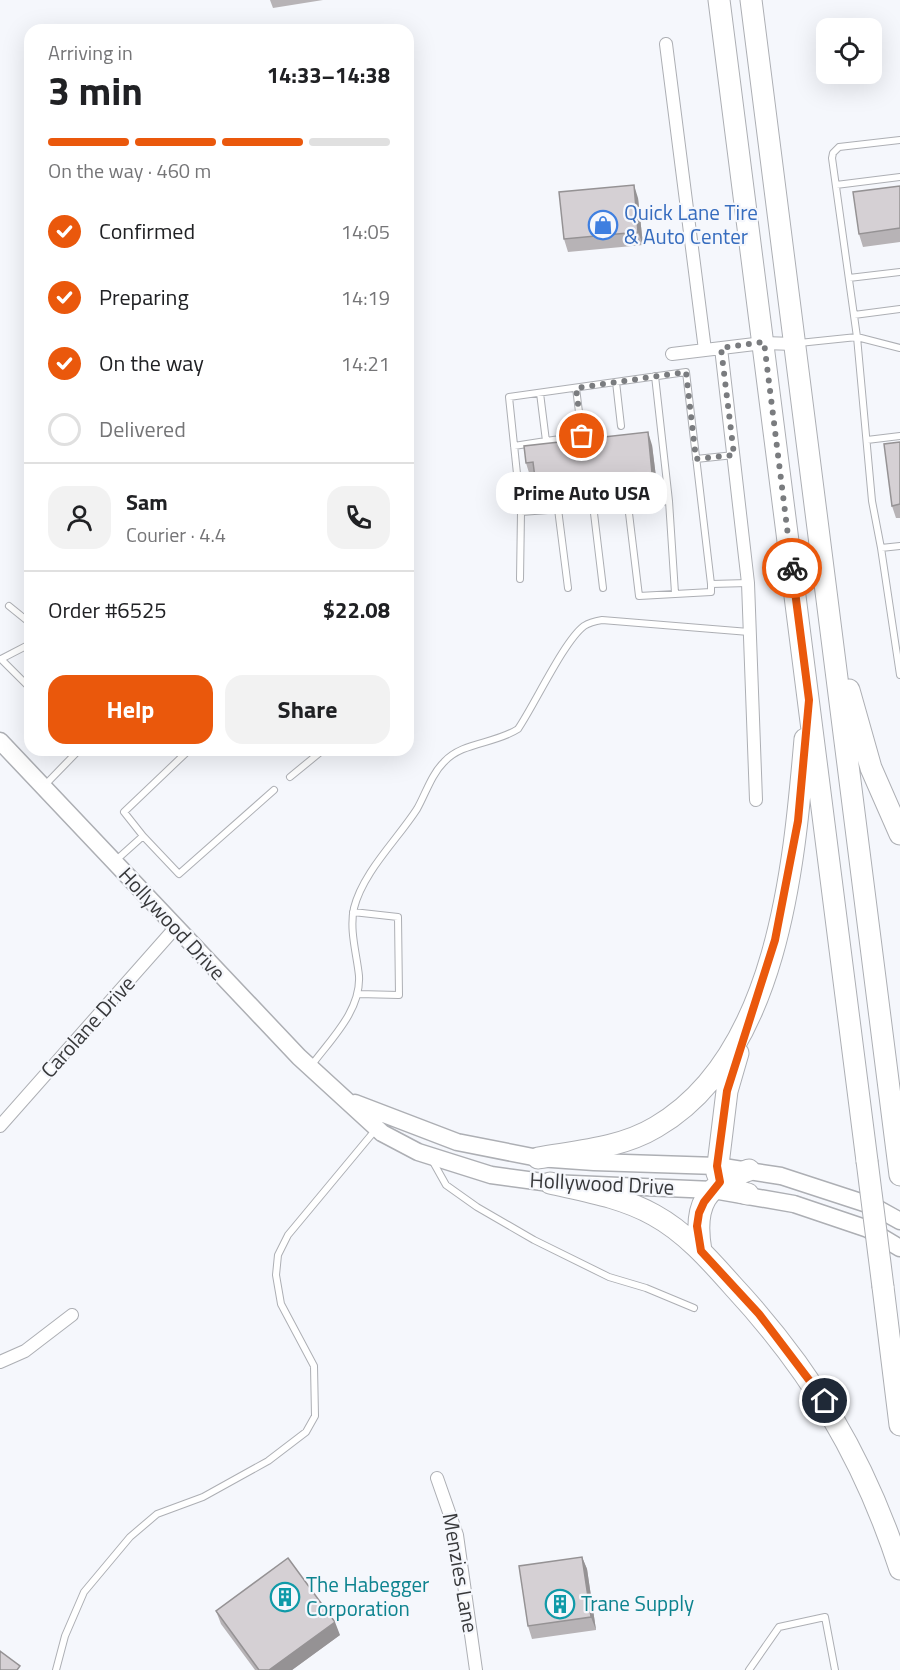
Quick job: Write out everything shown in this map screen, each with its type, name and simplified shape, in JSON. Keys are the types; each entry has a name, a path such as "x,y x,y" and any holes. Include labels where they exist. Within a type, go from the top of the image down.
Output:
{"highway":[{"path":"719,0 900,1425"},
{"path":"751,0 899,1162"},
{"path":"830,622 871,768 900,834"},
{"path":"701,1251 697,1226 699,1213 717,1179 727,1091 745,1026 764,978 786,889 798,821 809,700"},
{"path":"538,1158 604,1147 631,1139 681,1112 717,1073 745,1026"},
{"path":"717,1179 749,1170"},
{"path":"717,1179 726,1188 748,1194"},
{"path":"550,1183 635,1205 657,1216 701,1251 759,1314 825,1401 854,1452 883,1517 900,1569"}],"main road":[{"name":"Hollywood Drive","path":"0,741 310,1067 377,1128 431,1157 492,1175 550,1183 717,1179"},
{"name":"Hollywood Drive","path":"350,1101 457,1142 538,1158 594,1162 717,1179"},
{"path":"749,1170 826,1189 873,1206 900,1221"},
{"path":"748,1194 794,1204 868,1229 900,1248"}],"street":[{"path":"666,44 705,350"},
{"path":"672,354 764,342 795,344"},
{"path":"721,348 747,583 756,800"},
{"name":"Carolane Drive","path":"0,1126 176,927"},
{"path":"0,1362 25,1351 72,1315"},
{"name":"Menzies Lane","path":"437,1478 457,1535 476,1670"}],"lane":[{"path":"900,140 835,150 832,158 857,337 872,501 900,675"},
{"path":"836,185 900,177"},
{"path":"849,279 900,272"},
{"path":"854,315 900,309"},
{"path":"795,344 857,337 900,348"},
{"path":"520,579 521,513 509,397 686,372 711,592 639,596 628,505"},
{"path":"655,376 669,501 675,593"},
{"path":"616,382 621,426"},
{"path":"514,446 582,436 576,388"},
{"path":"540,393 546,441"},
{"path":"867,440 900,436"},
{"path":"696,459 734,455"},
{"path":"521,513 593,505 628,505 669,501"},
{"path":"593,505 603,588"},
{"path":"558,509 568,588"},
{"path":"881,548 900,546"},
{"path":"711,584 747,583"},
{"path":"9,606 24,618"},
{"path":"310,1067 352,1010 358,994 359,979 353,912 363,886 406,826 429,782 444,761 460,750 506,736 518,729 584,626 602,620 749,632"},
{"path":"24,647 1,659 24,682"},
{"path":"43,787 73,756"},
{"path":"183,756 124,812 179,874 274,790"},
{"path":"290,777 316,756"},
{"path":"114,862 143,836"},
{"path":"353,912 398,917 399,995 358,994"},
{"path":"56,1670 65,1635 84,1592 130,1537 157,1514 203,1497 267,1461 306,1432 315,1416 314,1366 281,1304 276,1275 278,1255 288,1235 377,1128"},
{"path":"431,1157 446,1185 477,1207 534,1240 609,1277 646,1288 694,1308"},
{"path":"749,1670 779,1627 825,1617 835,1670"}],"building":[{"name":"Quick Lane Tire & Auto Center","path":"634,185 638,232 564,239 559,192"},
{"path":"900,186 900,228 859,234 853,192"},
{"path":"648,432 652,473 536,486 533,462 526,463 524,446"},
{"path":"900,442 900,504 892,506 884,444"},
{"name":"Trane Supply","path":"582,1557 591,1617 528,1626 519,1566"},
{"name":"The Habegger Corporation","path":"288,1558 335,1622 269,1670 259,1670 216,1611"},
{"path":"0,1651 20,1666 17,1670 0,1670"}],"way so far":[{"path":"582,436 576,388 686,372 696,459 734,455 721,348 764,342 792,568"}],"place":[{"name":"Quick Lane Tire & Auto Center","path":"603,225"},
{"name":"Prime Auto USA","path":"582,436"},
{"name":"The Habegger Corporation","path":"285,1597"},
{"name":"Trane Supply","path":"560,1604"}],"route":[{"path":"792,568 809,700 798,821 775,940 764,978 745,1026 727,1091 717,1166 720,1182 704,1202 697,1226 701,1251 759,1314 825,1401"}]}
